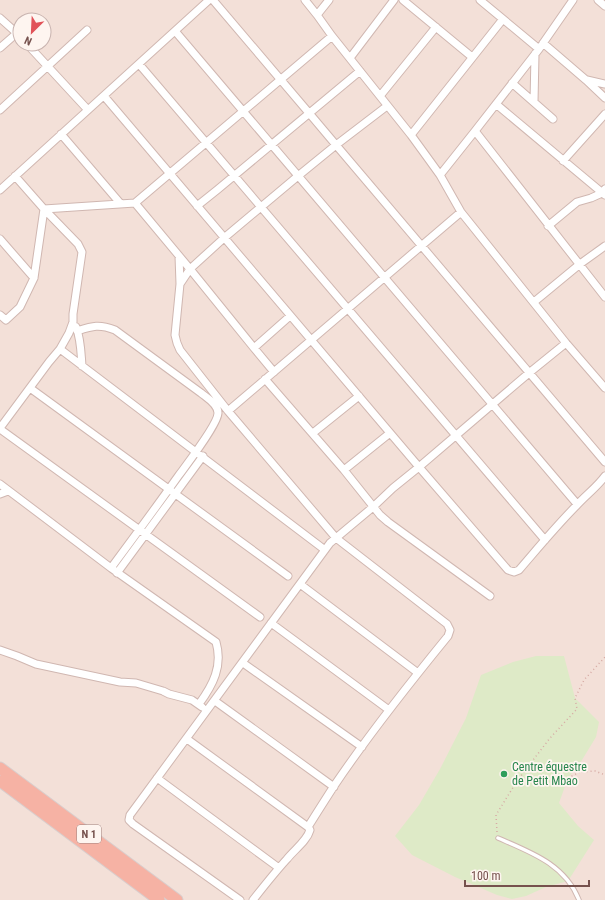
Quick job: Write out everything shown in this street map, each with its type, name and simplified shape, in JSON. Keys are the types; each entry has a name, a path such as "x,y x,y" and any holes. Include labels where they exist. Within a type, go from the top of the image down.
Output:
{"highway":[{"name":"N 1","path":"0,768 177,900"},
{"name":"N 1","path":"0,781 159,900"}],"street":[{"path":"2,185 15,176 209,0"},
{"path":"213,0 605,462"},
{"path":"305,0 440,175 460,212 566,343 605,388"},
{"path":"317,15 329,0"},
{"path":"350,58 394,0"},
{"path":"403,0 472,57"},
{"path":"480,0 539,48 586,80 605,98"},
{"path":"440,175 539,48 573,0"},
{"path":"598,0 605,6"},
{"path":"0,18 12,29"},
{"path":"410,135 503,19"},
{"path":"380,96 436,27"},
{"path":"0,110 87,30"},
{"path":"175,31 577,504"},
{"path":"44,209 135,203 332,36"},
{"path":"0,48 12,40"},
{"path":"534,102 539,48"},
{"path":"35,52 88,110"},
{"path":"139,64 545,540"},
{"path":"197,206 360,71"},
{"path":"586,80 605,84"},
{"path":"512,83 553,119"},
{"path":"104,96 508,570 514,572 519,570 577,504 605,476"},
{"path":"496,104 563,161 604,192 587,200 577,202 548,226"},
{"path":"180,284 190,268 224,238 336,145 387,106"},
{"path":"563,161 605,114"},
{"path":"475,132 548,226 580,264 605,298"},
{"path":"61,134 120,204"},
{"path":"15,176 78,244 82,252 73,322 69,333 60,349 0,429 260,616"},
{"path":"135,203 274,372"},
{"path":"0,327 3,318 20,307 34,278 44,209"},
{"path":"228,412 460,212"},
{"path":"0,239 34,278"},
{"path":"534,302 580,264 605,246"},
{"path":"179,256 180,284 175,336 180,350 228,412 336,538 447,624 450,630 448,636 389,710 362,747 308,827"},
{"path":"254,348 290,316"},
{"path":"73,322 78,331 81,344 82,366"},
{"path":"78,331 91,326 104,326 115,330 218,408 218,415 214,425 172,491 142,532 111,568"},
{"path":"240,900 133,824 130,820 130,815 325,550 336,538 492,404 566,343"},
{"path":"60,349 325,550"},
{"path":"265,379 313,433 380,515 490,596"},
{"path":"30,388 288,576"},
{"path":"313,433 359,396"},
{"path":"344,470 390,433"},
{"path":"172,491 203,456"},
{"path":"0,484 117,573 216,642 218,648 218,668 209,691 199,704"},
{"path":"0,494 8,491"},
{"path":"117,573 142,532"},
{"path":"300,584 418,673"},
{"path":"271,623 389,710"},
{"path":"0,650 36,664 120,682 136,683 192,700 207,711"},
{"path":"243,663 362,747"},
{"path":"215,701 334,787"},
{"path":"187,739 308,827 310,830 309,834 253,900"},
{"path":"157,778 279,868"}],"lane":[{"path":"498,838 552,865 564,875 579,900"}],"path":[{"path":"498,838 496,815 517,781 545,744 577,709 575,698 584,680 605,658"},
{"path":"568,778 580,772 596,771 605,775"}],"shaded area":[{"path":"0,0 605,0 605,900 0,900"}],"green space":[{"name":"Centre équestre de Petit Mbao","path":"536,656 564,656 575,698 599,722 596,737 582,760 568,778 559,803 578,826 594,840 568,881 546,887 526,896 512,899 497,895 455,877 412,855 395,836 419,805 440,769 466,718 481,675 513,662"}],"place":[{"name":"Centre équestre de Petit Mbao","path":"504,774"}]}
